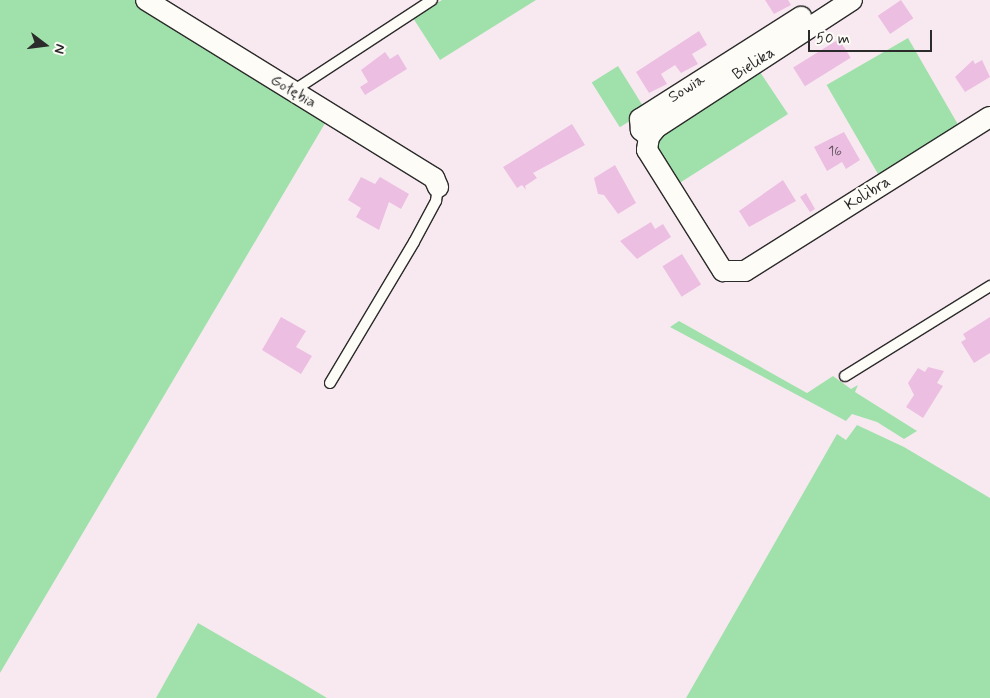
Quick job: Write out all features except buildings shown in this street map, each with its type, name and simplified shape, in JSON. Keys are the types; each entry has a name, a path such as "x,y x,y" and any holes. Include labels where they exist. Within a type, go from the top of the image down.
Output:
{"street":[{"name":"Gołębia","path":"146,0 434,178 438,186"},
{"name":"Sowia","path":"651,126 827,0"},
{"name":"Bielika","path":"651,126 852,0"},
{"name":"Kolibra","path":"651,126 647,150 723,271 745,271 990,117"}],"lane":[{"path":"293,91 432,0"},
{"path":"330,383 414,242 436,201 438,186"},
{"path":"846,376 990,286"}],"green space":[{"path":"0,0 135,0 327,120 0,673"},
{"path":"442,0 536,0 440,60 413,18"},
{"path":"908,38 960,128 879,175 827,85"},
{"path":"618,66 646,111 620,127 592,82"},
{"path":"756,66 788,114 678,184 658,151 661,129"},
{"path":"679,321 807,393 833,376 851,389 858,385 855,392 917,431 904,439 877,422 852,414 846,421 670,327"},
{"path":"857,425 904,447 990,498 990,698 686,698 837,434 846,440"},
{"path":"198,623 297,680 327,698 156,698"}]}
